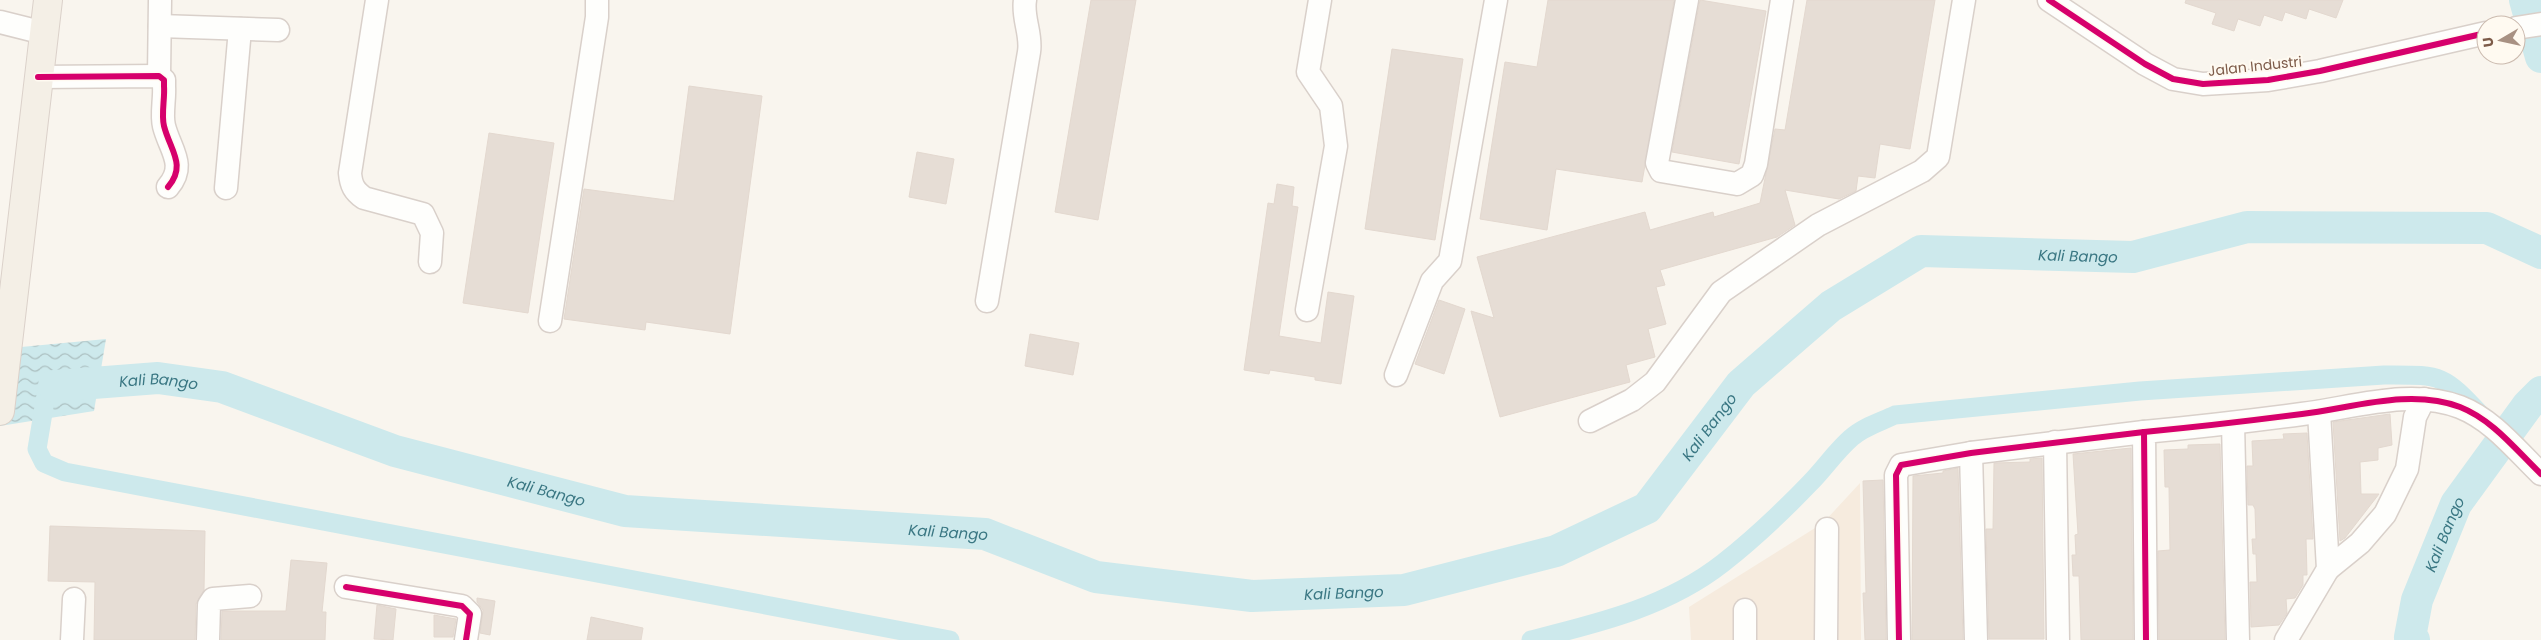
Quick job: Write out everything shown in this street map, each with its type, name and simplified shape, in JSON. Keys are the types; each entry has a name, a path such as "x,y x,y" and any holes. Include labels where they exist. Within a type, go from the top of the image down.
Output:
{"main road":[{"path":"0,411 9,321 48,0"}],"street":[{"path":"159,76 160,0"},
{"path":"376,0 350,183 356,192 364,198 423,214 432,233 430,262"},
{"path":"550,321 597,17 597,0"},
{"path":"986,301 1031,41 1024,9 1024,0"},
{"path":"1307,310 1336,146 1331,106 1308,72 1320,0"},
{"path":"1396,375 1432,281 1450,260 1496,0"},
{"path":"1686,0 1657,163 1661,171 1737,184 1752,175 1756,164 1782,0"},
{"path":"1590,421 1632,400 1655,382 1711,304 1727,288 1810,230 1922,171 1938,157 1964,0"},
{"name":"Jalan Industri","path":"2049,0 2145,64 2173,79 2203,84 2268,80 2320,71 2476,35"},
{"path":"0,22 44,32"},
{"path":"2526,26 2541,24"},
{"path":"160,26 278,30"},
{"path":"226,188 240,29"},
{"path":"38,77 159,76 164,80 164,125 179,169 176,178 168,188"},
{"path":"2286,640 2328,568 2360,543 2385,514 2407,469 2415,417 2424,399"},
{"path":"1899,640 1897,471 1905,463 2055,442 2233,423 2372,403 2424,399 2459,407 2486,420 2541,474"},
{"path":"2319,412 2328,568"},
{"path":"2233,423 2238,640"},
{"path":"2144,432 2146,640"},
{"path":"2055,442 2058,640"},
{"path":"1971,453 1976,640"},
{"path":"1826,640 1827,529"},
{"path":"346,587 462,606 470,614 466,640"},
{"path":"208,640 209,605 212,600 250,596"},
{"path":"72,640 74,599"},
{"path":"1745,610 1745,640"}],"shaded area":[{"path":"1860,483 1861,640 1691,640 1689,607 1823,523"}],"water":[{"path":"106,339 94,411 0,426 0,349"}],"building":[{"path":"1091,0 1136,0 1098,220 1055,212"},
{"path":"1548,0 1674,0 1642,182 1556,169 1547,230 1480,219 1505,62 1537,67"},
{"path":"1700,0 1766,11 1739,164 1672,152"},
{"path":"1807,0 1935,0 1910,149 1880,144 1875,178 1858,176 1856,191 1839,199 1785,190 1795,225 1777,237 1660,270 1665,285 1656,287 1666,324 1648,329 1655,357 1626,365 1630,382 1500,417 1471,311 1494,318 1477,257 1645,212 1650,230 1713,212 1714,217 1760,203 1775,129 1785,130"},
{"path":"2186,0 2343,0 2336,18 2309,9 2306,19 2285,12 2282,21 2264,15 2260,26 2238,19 2234,31 2212,24 2216,13 2185,3"},
{"path":"1392,49 1463,59 1435,240 1365,229"},
{"path":"689,86 762,96 730,334 646,322 645,330 564,319 584,189 674,201"},
{"path":"489,133 554,143 528,313 463,303"},
{"path":"917,152 954,159 946,204 909,197"},
{"path":"1277,184 1294,187 1292,206 1298,207 1279,336 1321,343 1328,292 1354,296 1341,384 1315,380 1315,377 1270,370 1269,374 1244,370 1268,203 1274,204"},
{"path":"1439,300 1465,309 1444,374 1415,364"},
{"path":"1030,334 1079,343 1073,375 1025,366"},
{"path":"2390,414 2392,445 2378,448 2378,460 2360,462 2361,494 2379,494 2345,538 2340,541 2333,422"},
{"path":"2307,433 2313,539 2306,539 2307,575 2303,575 2303,585 2295,598 2286,599 2287,613 2279,625 2251,627 2250,582 2257,582 2256,554 2253,554 2252,539 2256,539 2255,509 2253,505 2248,505 2247,466 2253,466 2252,441 2284,439 2283,434"},
{"path":"2220,444 2225,640 2159,640 2158,551 2170,550 2169,487 2165,487 2164,450 2188,449 2188,445"},
{"path":"2131,448 2133,640 2081,640 2079,576 2073,576 2072,555 2076,555 2075,535 2078,534 2073,454"},
{"path":"2042,458 2044,639 1989,639 1986,529 1993,529 1994,463 2030,462 2030,459"},
{"path":"1958,468 1963,640 1912,640 1913,476 1943,473 1943,471"},
{"path":"1883,480 1886,640 1865,640 1863,593 1866,593 1863,481"},
{"path":"50,526 205,531 204,590 196,604 195,640 94,640 95,582 48,581"},
{"path":"291,560 327,563 322,612 326,612 325,640 221,640 222,611 286,611"},
{"path":"477,598 495,601 490,635 480,633 483,610 477,602"},
{"path":"377,605 396,609 393,640 374,639"},
{"path":"434,615 456,619 453,637 434,637"},
{"path":"591,617 643,628 641,640 587,640"}],"waterway":[{"path":"2525,0 2541,57"},
{"name":"Kali Bango","path":"54,386 158,378 222,387 395,451 625,511 985,534 1096,577 1252,596 1404,590 1556,551 1647,508 1741,384 1831,306 1921,251 2133,257 2247,227 2487,228 2541,253"},
{"name":"Kali Bango","path":"1531,640 1632,612 1679,591 1701,578 1723,563 1768,524 1810,483 1851,438 1866,428 1895,415 2140,391 2384,375 2418,375 2439,379 2457,391 2481,415"},
{"name":"Kali Bango","path":"2414,640 2410,637 2417,600 2456,504 2528,405 2541,392"},
{"name":"Kali Bango","path":"46,395 37,449 44,463 65,472 950,640"}],"cycle path":[{"path":"2049,0 2145,64 2173,79 2203,84 2268,80 2320,71 2476,35"},
{"path":"38,77 159,76 164,80 163,121 177,164 174,179 168,187"},
{"path":"2146,640 2144,432 2302,414 2381,401 2421,399 2460,407 2472,413 2504,436 2541,474"},
{"path":"1899,640 1896,475 1901,465 1971,453 2144,432"},
{"path":"346,587 462,606 470,614 466,640"}]}
